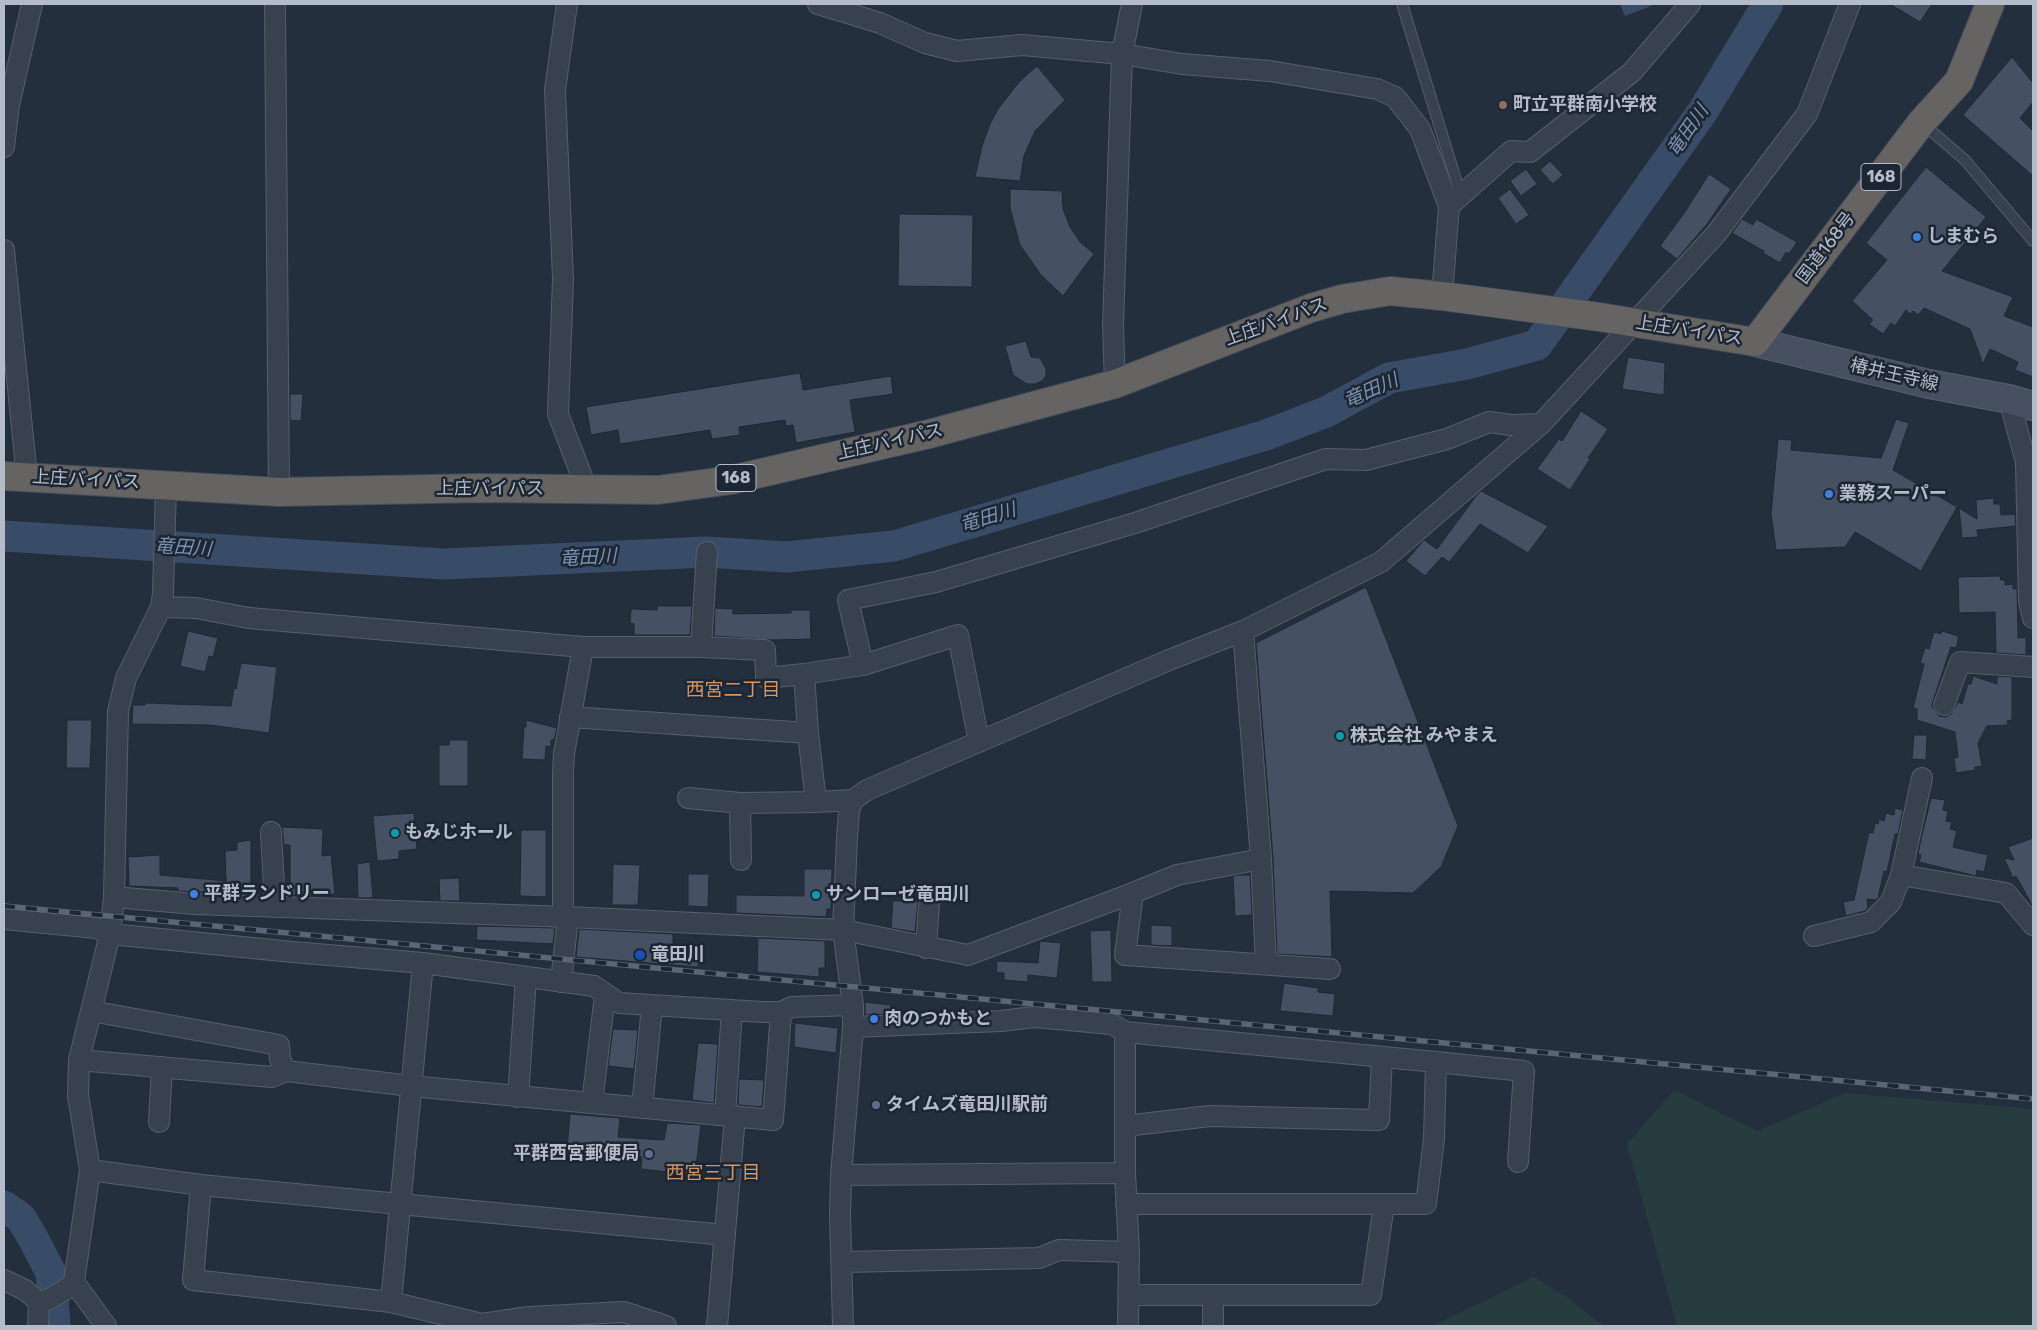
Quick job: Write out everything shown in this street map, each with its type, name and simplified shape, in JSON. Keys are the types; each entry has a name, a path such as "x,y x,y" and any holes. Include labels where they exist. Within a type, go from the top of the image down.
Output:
{"highway":[{"name":"国道168号","path":"1755,342 1921,123 1959,81 1990,4"},
{"name":"上庄バイパス","path":"15,476 165,492 481,488 658,490 731,480 929,434 1115,384 1311,308 1342,299 1390,291 1471,299 1636,322 1755,342"}],"main road":[{"name":"椿井王寺線","path":"1755,342 1929,384 2021,402"}],"street":[{"path":"4,147 9,105 32,4"},
{"path":"275,4 279,492"},
{"path":"567,4 555,90 563,279 558,414 587,490"},
{"path":"818,4 880,23 925,43 957,51 1022,45 1122,54 1182,64 1270,71 1377,89 1395,97 1420,129 1455,201 1442,296"},
{"path":"1115,384 1113,325 1122,54 1132,4"},
{"path":"1455,201 1511,151 1530,152 1632,72 1690,4"},
{"path":"688,798 740,803 853,800 867,790 1169,660 1243,631 1381,562 1541,424 1716,234 1807,114 1850,4"},
{"path":"4,250 15,476"},
{"path":"2021,402 2026,462 2030,601 2033,618"},
{"path":"862,665 848,600 936,582 1126,526 1326,459 1366,460 1447,439 1489,422 1511,425 1541,424"},
{"path":"38,1326 43,1301 69,1286 90,1170 78,1095 79,1060 110,934 114,897 118,711 126,678 162,600 165,492"},
{"path":"702,647 707,552"},
{"path":"162,600 249,618 583,647 702,647 765,650 766,678 862,665 958,635 979,742"},
{"path":"1243,631 1261,859 1266,964"},
{"path":"562,982 566,917 563,774 570,716 583,647"},
{"path":"1944,705 1960,662 2033,667"},
{"path":"804,674 808,733 816,802"},
{"path":"570,716 808,733"},
{"path":"1814,936 1871,922 1891,902 1901,875 1922,778"},
{"path":"843,1326 843,1262 840,1215 841,1175 853,1027 842,930 846,838 849,811 853,800"},
{"path":"740,803 741,860"},
{"path":"272,832 275,907"},
{"path":"114,897 195,904 566,917 842,930 968,956 1176,875 1261,859"},
{"path":"1901,875 2006,893 2033,925"},
{"path":"1133,893 1125,955 1330,969"},
{"path":"926,948 928,904"},
{"path":"4,919 96,928 110,934 423,963 594,986 619,1003 781,1012 792,1007 852,1005"},
{"path":"391,1302 423,963"},
{"path":"518,1097 526,978"},
{"path":"592,1103 605,995"},
{"path":"642,1108 652,1006"},
{"path":"717,1326 725,1235 732,1010"},
{"path":"91,1012 279,1045 280,1059 286,1072"},
{"path":"79,1060 272,1077 286,1072 518,1097 773,1120 781,1012"},
{"path":"853,1027 1001,1021 1034,1017 1112,1024 1125,1032 1524,1071 1518,1162"},
{"path":"1125,1032 1125,1173 1129,1252 1128,1326"},
{"path":"1125,1126 1210,1116 1379,1120 1382,1057"},
{"path":"1126,1204 1426,1204 1434,1139 1436,1062"},
{"path":"159,1122 162,1067"},
{"path":"90,1170 201,1185 725,1235"},
{"path":"841,1175 1125,1173"},
{"path":"201,1185 193,1280 391,1302 482,1324 529,1317 624,1312 666,1326"},
{"path":"1128,1295 1371,1295 1384,1204"},
{"path":"843,1262 1039,1258 1059,1250 1129,1252"},
{"path":"4,1280 43,1301"},
{"path":"69,1286 106,1326"},
{"path":"1213,1296 1213,1326"}],"lane":[{"path":"1402,4 1455,201"},
{"path":"1921,123 1965,160 2033,241"}],"green space":[{"path":"1674,1090 1758,1131 1845,1093 2033,1109 2033,1326 1677,1326 1627,1144"},
{"path":"1534,1277 1565,1296 1604,1326 1432,1326"}],"water":[{"path":"1620,4 1656,4 1625,16"}],"building":[{"path":"1890,4 1932,4 1920,22"},
{"path":"2012,57 2033,83 2033,102 2020,118 2033,131 2033,176 1963,115"},
{"path":"1037,66 1065,100 1035,131 1024,156 1020,181 975,177 982,146 998,109 1019,82"},
{"path":"1550,161 1563,175 1553,184 1540,170"},
{"path":"1926,167 1986,217 1942,271 2013,297 2004,316 2033,327 2033,377 2015,370 2018,362 1990,349 1983,364 1970,329 1924,308 1918,315 1913,311 1910,314 1906,310 1895,326 1891,323 1883,334 1869,324 1873,320 1852,301 1887,260 1866,243"},
{"path":"1526,169 1537,184 1521,196 1510,181"},
{"path":"1709,174 1731,189 1707,224 1677,259 1660,246 1685,212"},
{"path":"1010,189 1062,191 1063,209 1070,227 1080,242 1094,254 1063,296 1041,275 1020,245 1010,208"},
{"path":"1510,189 1529,215 1516,224 1498,198"},
{"path":"899,214 973,215 972,287 898,286"},
{"path":"1742,219 1753,225 1756,219 1797,242 1789,254 1786,252 1780,263 1763,253 1764,251 1732,233"},
{"path":"1026,341 1031,357 1040,358 1046,369 1046,376 1042,381 1035,384 1027,384 1013,375 1005,346"},
{"path":"1628,357 1665,363 1664,395 1622,389"},
{"path":"800,373 803,390 891,376 893,394 850,400 855,432 796,443 793,425 786,426 785,420 739,427 740,435 712,439 710,430 620,444 618,430 591,435 586,407"},
{"path":"290,394 303,394 301,421 290,420"},
{"path":"1581,411 1608,429 1588,458 1590,459 1570,490 1537,469 1559,439 1562,441"},
{"path":"1896,419 1909,423 1893,470 1957,507 1921,571 1855,532 1845,547 1776,550 1771,514 1778,439 1792,440 1791,450 1881,458"},
{"path":"1481,491 1548,526 1528,553 1480,524 1449,562 1442,557 1425,576 1406,561 1424,540 1437,549"},
{"path":"1994,498 1994,504 2000,504 2001,515 2015,514 2016,526 1977,530 1978,537 1962,538 1959,508 1977,519 1976,500"},
{"path":"2000,576 2001,580 2005,580 2005,585 2013,584 2013,589 2017,588 2018,638 2026,637 2026,655 1996,653 1995,612 1959,613 1958,577"},
{"name":"株式会社 みやまえ","path":"1366,587 1458,826 1441,867 1413,893 1330,891 1332,957 1277,954 1273,858 1256,643"},
{"path":"657,606 692,606 690,635 634,635 634,624 630,623 631,609 657,610"},
{"path":"715,608 733,609 733,614 791,613 791,610 810,610 811,639 771,640 714,636"},
{"path":"188,631 218,638 213,657 209,656 205,672 180,666"},
{"path":"1942,631 1958,636 1958,641 1956,648 1951,647 1933,701 1932,707 1939,716 1945,717 1951,714 1958,702 1962,704 1968,684 1971,684 1973,676 1997,684 1997,676 2012,677 2012,720 2007,721 2008,725 1987,726 1978,743 1982,766 1975,767 1975,770 1956,773 1954,758 1958,757 1955,732 1917,720 1917,709 1913,708 1924,664 1920,663 1925,648 1929,649 1934,632 1941,634"},
{"path":"241,663 277,667 269,733 210,725 132,724 133,705 145,705 145,703 231,706"},
{"path":"67,720 92,720 90,768 66,768"},
{"path":"526,720 557,728 554,740 551,740 551,747 546,746 545,760 522,759"},
{"path":"1914,735 1927,735 1926,760 1912,759"},
{"path":"450,740 468,740 468,786 439,786 439,745 449,745"},
{"path":"1931,798 1945,800 1943,810 1948,811 1946,821 1952,822 1950,829 1957,831 1953,847 1988,855 1984,872 1977,870 1976,876 1919,862 1921,855 1918,854"},
{"path":"1895,808 1903,810 1898,834 1895,834 1887,872 1884,871 1878,898 1876,900 1867,899 1868,908 1865,911 1846,916 1843,902 1854,900 1869,832 1873,833 1875,823 1878,824 1879,819 1884,821 1886,813 1894,815"},
{"name":"もみじホール","path":"414,813 417,849 399,851 399,859 377,861 373,816"},
{"path":"282,827 323,829 322,856 331,855 335,894 317,896 290,895 290,845 284,845"},
{"path":"521,830 546,830 546,897 520,896"},
{"path":"2033,838 2033,907 2016,876 2013,878 2004,858 2014,860 2008,847"},
{"path":"251,840 251,894 178,891 178,888 129,886 128,857 160,855 160,875 226,881 225,851 237,850 237,842"},
{"path":"370,862 373,898 358,898 357,864"},
{"path":"613,864 640,865 638,905 612,905"},
{"name":"サンローゼ竜田川","path":"804,869 832,869 831,909 827,909 826,917 736,913 736,895 804,896"},
{"path":"688,874 709,874 708,907 688,906"},
{"path":"1250,875 1252,915 1235,916 1233,876"},
{"path":"459,878 460,901 440,901 439,879"},
{"path":"893,901 918,901 915,932 891,928"},
{"path":"1151,925 1172,926 1172,946 1151,945"},
{"path":"477,926 555,928 553,944 476,940"},
{"path":"579,929 673,934 673,950 699,952 698,967 576,957"},
{"path":"1111,930 1112,982 1092,982 1090,931"},
{"path":"758,938 825,941 825,968 819,968 819,977 757,972"},
{"path":"1040,941 1061,943 1057,978 1028,975 1028,982 1004,980 1004,973 996,972 997,961 1038,963"},
{"path":"1284,983 1318,988 1318,992 1335,994 1333,1016 1280,1011"},
{"path":"865,1002 891,1005 890,1014 865,1015"},
{"path":"795,1023 838,1028 836,1053 794,1047"},
{"path":"613,1029 638,1030 634,1069 608,1066"},
{"path":"698,1043 718,1044 714,1103 692,1100"},
{"path":"739,1079 764,1080 762,1107 738,1105"},
{"path":"570,1114 620,1118 618,1137 664,1140 667,1123 701,1125 695,1175 641,1169 642,1157 567,1150"}],"waterway":[{"name":"竜田川","path":"4,536 444,564 707,552 786,557 894,546 1266,435 1326,412 1389,378 1467,364 1537,345 1703,111 1768,4"},
{"path":"4,1206 21,1218 51,1273 55,1326"}],"railway":[{"path":"4,906 2033,1099"}],"place":[{"name":"町立平群南小学校","path":"1503,105"},
{"name":"しまむら","path":"1917,237"},
{"name":"業務スーパー","path":"1829,494"},
{"name":"株式会社 みやまえ","path":"1340,736"},
{"name":"もみじホール","path":"395,833"},
{"name":"平群ランドリー","path":"194,894"},
{"name":"サンローゼ竜田川","path":"816,895"},
{"name":"竜田川","path":"640,955"},
{"name":"肉のつかもと","path":"874,1019"},
{"name":"タイムズ竜田川駅前","path":"876,1105"},
{"name":"平群西宮郵便局","path":"649,1154"}],"district":[{"name":"西宮二丁目","path":"733,691"},
{"name":"西宮三丁目","path":"713,1174"}]}
